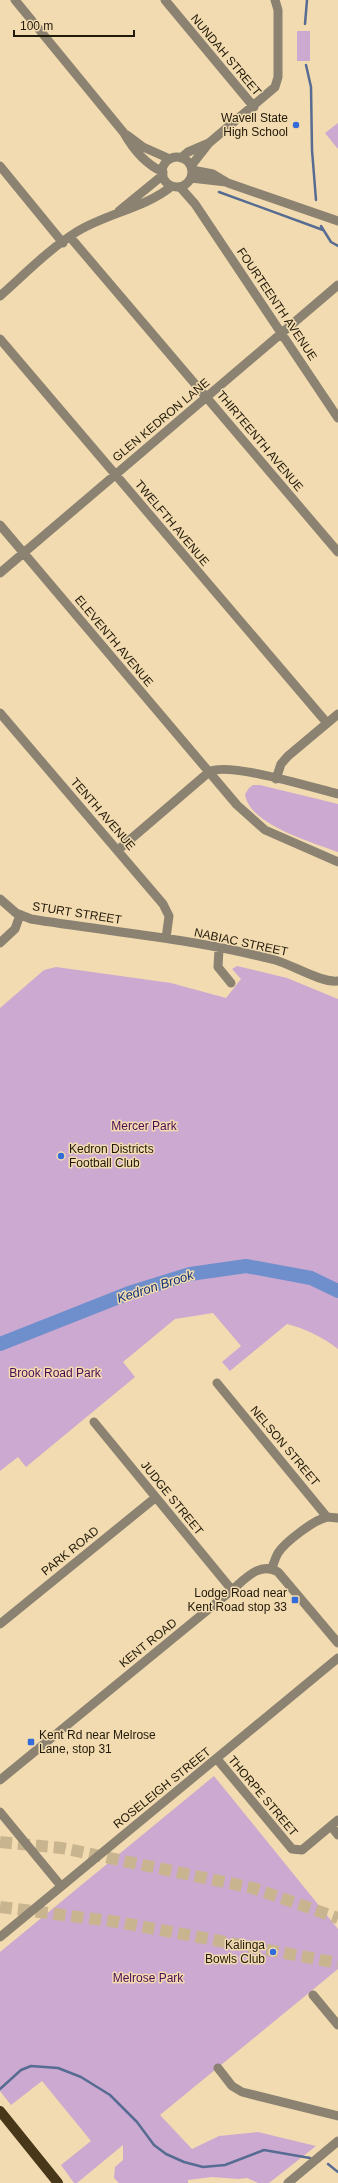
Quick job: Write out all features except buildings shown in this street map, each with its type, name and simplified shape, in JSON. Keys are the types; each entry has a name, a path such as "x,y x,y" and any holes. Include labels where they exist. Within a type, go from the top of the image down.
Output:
{"main road":[{"path":"0,2111 58,2183"}],"street":[{"path":"15,0 124,132 143,147 170,159 181,158 188,152 209,143 254,108 273,90 277,84 278,10 276,0"},
{"name":"NUNDAH STREET","path":"165,0 254,108"},
{"path":"278,10 282,0"},
{"path":"124,132 132,148 152,168 163,174"},
{"path":"170,159 164,165 163,174 168,184 186,178 209,143"},
{"path":"181,158 186,178"},
{"name":"THIRTEENTH AVENUE","path":"0,166 207,397 338,552"},
{"path":"118,212 135,207 200,170 213,174 228,182 338,221"},
{"path":"0,296 66,240 118,212 163,174"},
{"name":"FOURTEENTH AVENUE","path":"186,178 196,204 338,418"},
{"name":"GLEN KEDRON LANE","path":"0,573 338,285"},
{"name":"TWELFTH AVENUE","path":"0,339 327,723"},
{"name":"ELEVENTH AVENUE","path":"0,525 236,805 264,830 338,862"},
{"name":"TENTH AVENUE","path":"0,713 166,907 169,916 166,938"},
{"path":"276,779 284,760 338,714"},
{"path":"118,850 209,772 217,768 231,769 338,794"},
{"path":"0,899 20,915"},
{"name":"STURT STREET","path":"0,943 15,928 20,915 37,920 166,938"},
{"name":"NABIAC STREET","path":"166,938 288,964 336,981"},
{"path":"219,949 218,967 231,983"},
{"name":"NELSON STREET","path":"217,1383 327,1517"},
{"name":"JUDGE STREET","path":"94,1422 232,1590"},
{"name":"PARK ROAD","path":"0,1624 155,1498"},
{"path":"338,1518 327,1517 315,1522 278,1553 272,1568 284,1577 338,1643"},
{"name":"KENT ROAD","path":"0,1780 232,1590 259,1569 272,1568"},
{"name":"ROSELEIGH STREET","path":"0,1936 338,1658"},
{"name":"THORPE STREET","path":"217,1759 292,1849 302,1850 334,1823"},
{"path":"0,1812 61,1886"},
{"path":"334,1823 338,1835"},
{"path":"313,1995 338,2025"},
{"path":"218,2068 232,2086 239,2090 338,2116"},
{"path":"288,2183 338,2141"}],"green space":[{"path":"297,31 310,31 310,61 297,61"},
{"path":"338,123 338,149 325,133"},
{"path":"253,785 260,785 338,804 338,852 284,831 269,823 257,814 249,805 245,794"},
{"name":"Mercer Park","path":"237,966 287,978 338,999 338,1349 314,1334 287,1324 230,1371 222,1362 241,1346 213,1313 175,1319 123,1362 135,1377 26,1467 18,1457 0,1471 0,1008 44,970 56,967 171,983 226,998 241,979 232,969"},
{"name":"Melrose Park","path":"214,1776 338,1929 338,1969 160,2115 192,2149 219,2136 258,2132 316,2146 269,2183 258,2183 247,2178 238,2179 212,2177 188,2180 188,2183 119,2183 114,2178 115,2167 123,2160 123,2145 77,2183 74,2183 61,2165 91,2141 42,2081 11,2105 0,2091 0,1952"}],"waterway":[{"path":"305,24 307,0"},
{"path":"306,65 311,87 312,150 316,200"},
{"path":"219,192 323,230"},
{"path":"321,226 331,242 338,246"},
{"name":"Kedron Brook","path":"0,1344 129,1293 190,1274 246,1266 311,1278 338,1291"},
{"path":"0,2089 21,2070 31,2066 58,2068 81,2077 110,2095 137,2122 154,2145 166,2154 184,2162 203,2167 225,2165 264,2150 310,2158"},
{"path":"328,2164 338,2172"}],"tunnel":[{"path":"0,1842 62,1848 253,1888 338,1918"},
{"path":"0,1907 118,1922 338,1963"}],"place":[{"name":"Wavell State High School","path":"296,125"},
{"name":"Kedron Districts Football Club","path":"61,1156"},
{"name":"Lodge Road near Kent Road stop 33","path":"295,1600"},
{"name":"Kent Rd near Melrose Lane, stop 31","path":"31,1742"},
{"name":"Kalinga Bowls Club","path":"273,1952"}],"park label":[{"name":"Brook Road Park","path":"55,1373"}]}
